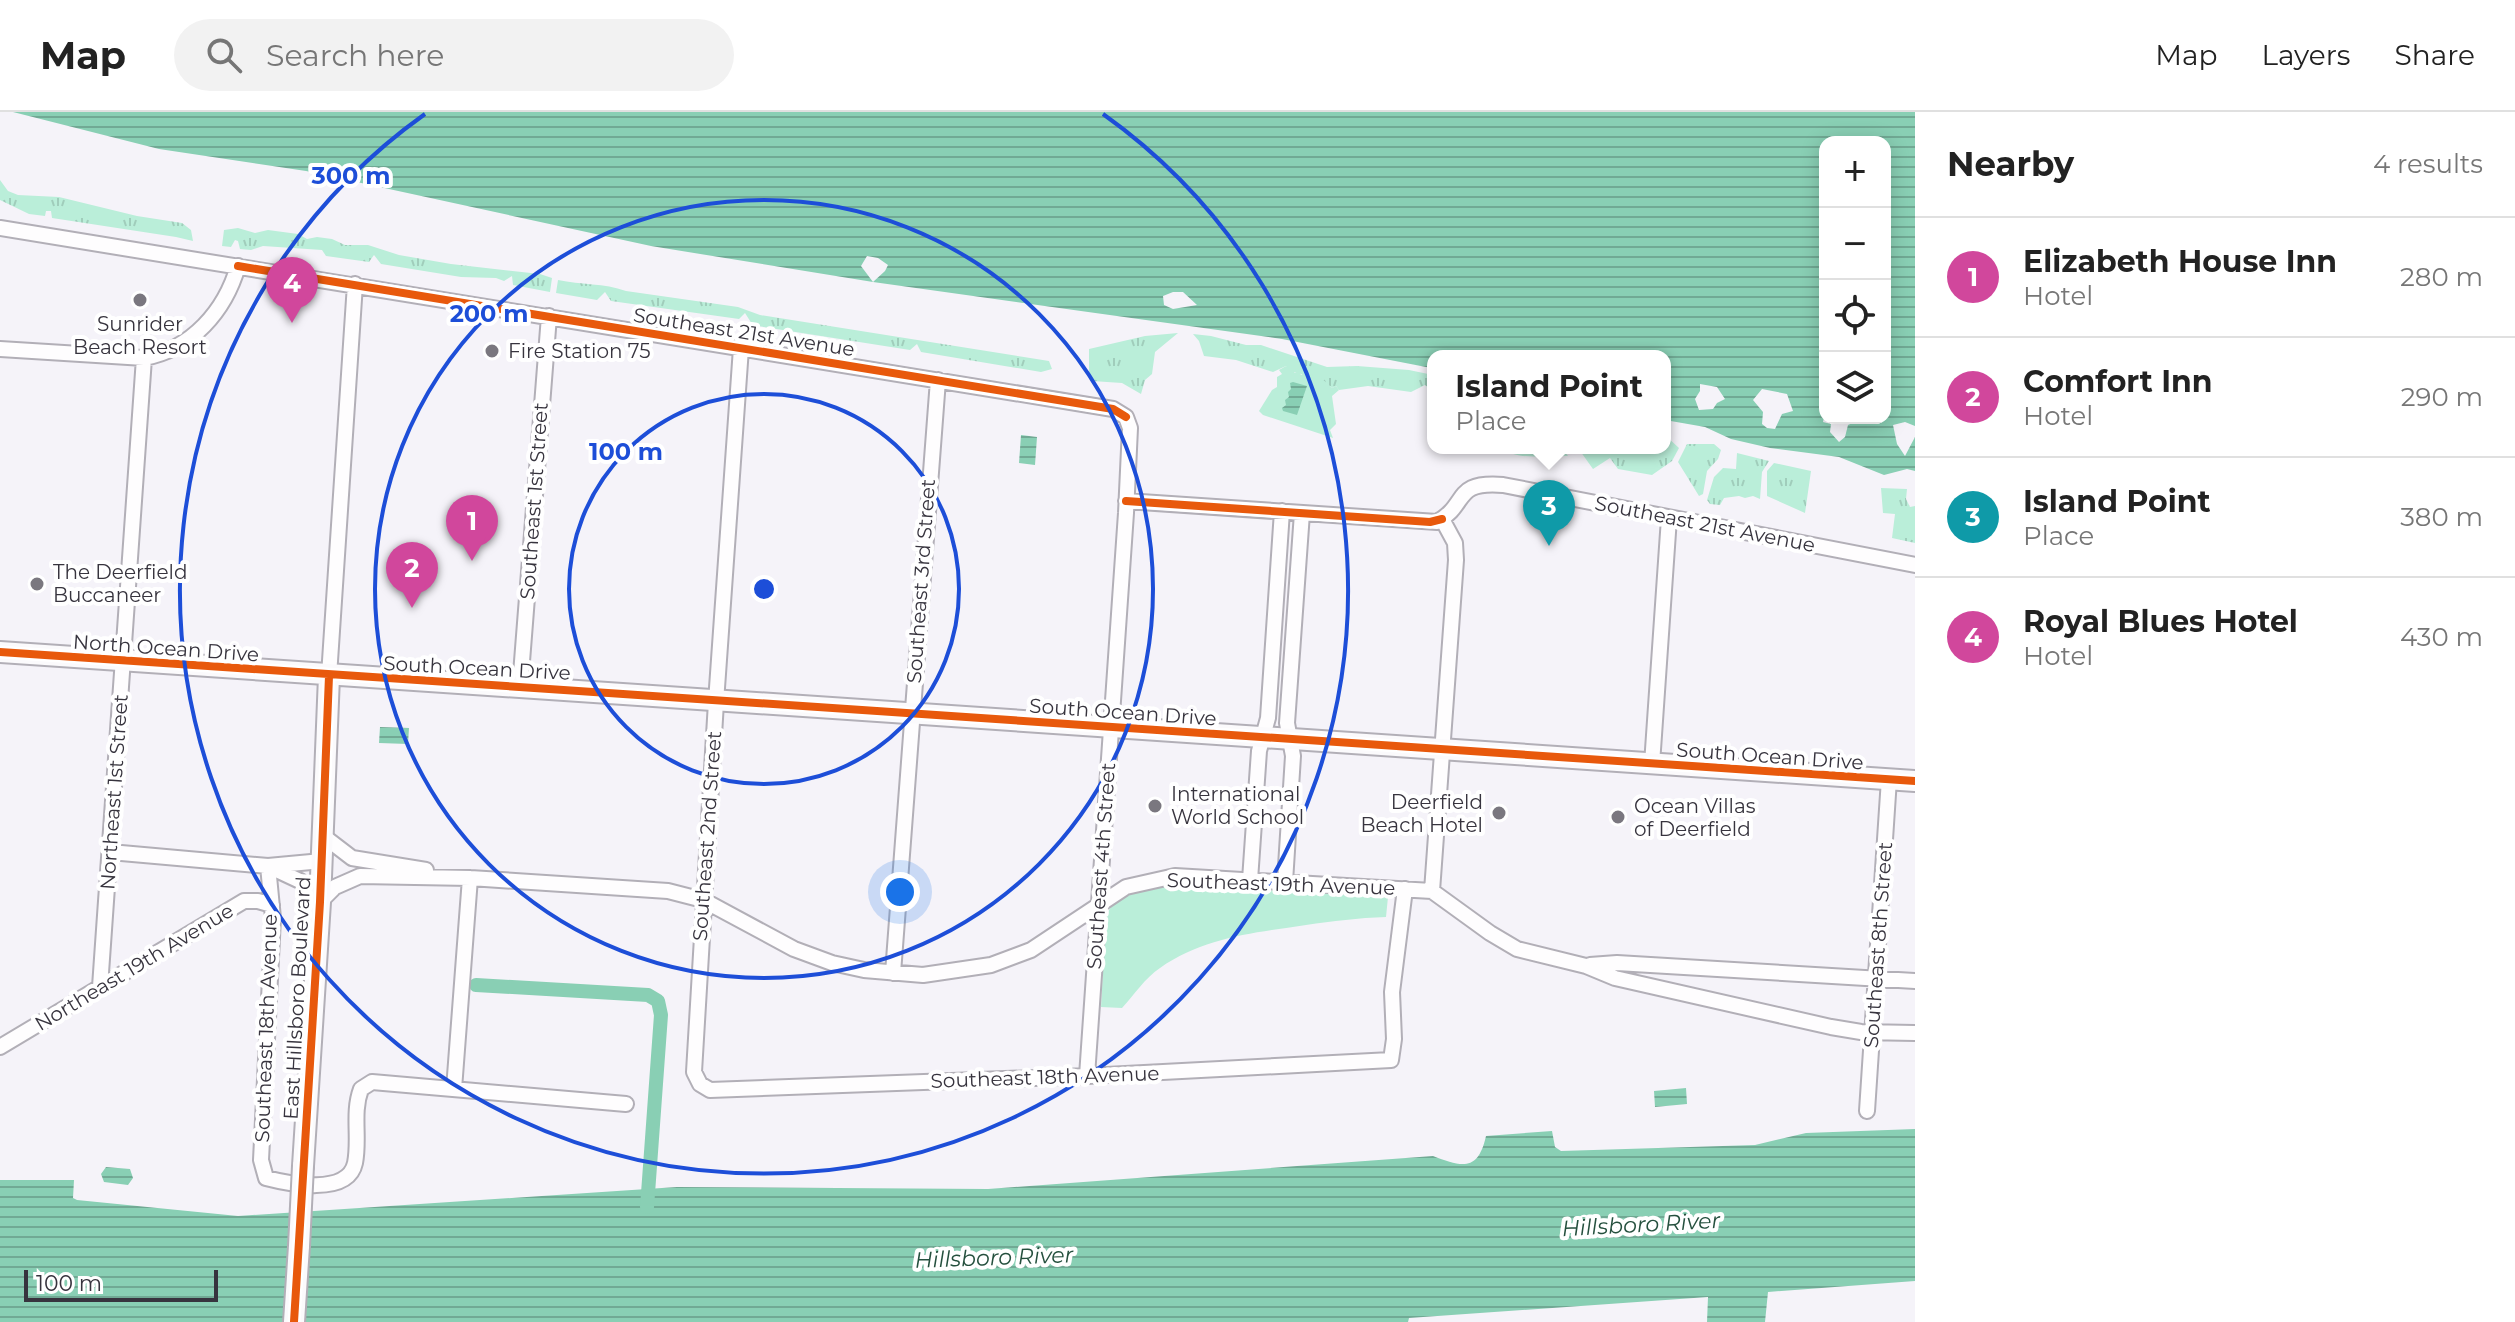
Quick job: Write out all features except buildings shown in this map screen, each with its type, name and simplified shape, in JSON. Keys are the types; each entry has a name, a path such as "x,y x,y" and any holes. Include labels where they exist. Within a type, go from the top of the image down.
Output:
{"main road":[{"name":"North Ocean Drive","path":"0,652 329,676"},
{"name":"South Ocean Drive","path":"329,676 1915,781"},
{"name":"East Hillsboro Boulevard","path":"294,1322 320,902 329,676"}],"street":[{"name":"Southeast 21st Avenue","path":"0,228 1113,409 1126,417"},
{"path":"0,349 144,358 178,347 195,336 223,301 238,266"},
{"name":"East Hillsboro Boulevard","path":"329,676 355,284"},
{"name":"Southeast 1st Street","path":"520,687 549,316"},
{"name":"Southeast 2nd Street","path":"700,1084 694,1072 703,900 741,348"},
{"name":"Northeast 1st Street","path":"100,987 144,358"},
{"name":"Southeast 3rd Street","path":"893,973 938,380"},
{"name":"Southeast 4th Street","path":"1087,1076 1126,501 1130,428 1126,417"},
{"name":"Southeast 21st Avenue","path":"1442,519 1462,495 1481,483 1915,565"},
{"path":"1126,501 1430,522 1442,519 1455,543 1456,560 1432,891 1517,949 1586,966 1615,978 1831,1027 1872,1033 1915,1033"},
{"path":"1250,880 1259,751 1268,718 1282,511"},
{"path":"1285,882 1293,756 1287,723 1302,513"},
{"path":"1652,764 1669,518"},
{"name":"Southeast 8th Street","path":"1867,1111 1889,779"},
{"name":"Southeast 19th Avenue","path":"322,835 352,858 470,878"},
{"path":"110,852 268,866 322,861"},
{"path":"268,866 300,881 320,902"},
{"name":"Southeast 18th Avenue","path":"268,866 272,905 261,1160 266,1178 284,1183 329,1185 343,1180 352,1171 355,1161 356,1103 361,1089 372,1082 626,1104"},
{"name":"Southeast 19th Avenue","path":"320,902 335,887 360,876 470,878 668,891 703,900 794,949 832,963 864,970 923,975 991,965 1031,950 1126,887 1175,876 1432,891"},
{"path":"454,1089 470,878"},
{"name":"Southeast 18th Avenue","path":"700,1084 710,1090 1087,1076 1391,1060 1394,1039 1392,992 1405,889"},
{"name":"Northeast 19th Avenue","path":"0,1047 244,901 272,905"},
{"path":"1586,966 1617,963 1915,981"}],"green space":[{"path":"0,180 8,191 18,195 59,197 137,216 182,223 191,230 193,241 52,218 51,211 46,211 45,216 29,214 0,200"},
{"path":"238,228 255,233 268,230 298,234 307,239 332,239 345,245 368,245 399,255 451,264 540,274 552,278 550,292 513,285 512,276 504,281 461,277 381,264 374,255 369,262 326,256 322,250 263,246 251,250 240,249 235,240 231,247 222,246 224,230"},
{"path":"558,280 738,307 760,315 1049,361 1052,369 1041,372 921,352 917,344 910,350 758,326 752,324 745,313 739,319 611,301 605,292 597,300 556,293"},
{"path":"1178,333 1155,352 1152,374 1145,380 1141,394 1122,383 1092,381 1089,378 1089,349 1145,336"},
{"path":"1193,334 1261,345 1327,367 1409,370 1427,374 1427,387 1411,392 1368,386 1339,390 1321,379 1289,371 1286,366 1273,372 1236,360 1204,356"},
{"path":"1286,366 1295,373 1299,371 1301,375 1306,372 1308,376 1318,375 1332,388 1336,386 1339,390 1332,396 1336,424 1330,430 1333,438 1259,411 1277,387 1277,377 1282,374 1279,370"},
{"path":"1671,441 1679,448 1672,461 1652,475 1618,469 1610,458 1593,469 1582,454 1671,454"},
{"path":"1687,444 1714,444 1721,450 1718,459 1707,471 1703,494 1699,496 1678,462"},
{"path":"1737,453 1769,461 1762,472 1760,499 1739,496 1724,498 1720,505 1710,504 1707,500 1714,477 1723,468 1736,469"},
{"path":"1514,454 1568,456 1525,456"},
{"path":"1774,463 1811,471 1805,513 1767,496 1767,471"},
{"path":"1881,488 1907,489 1906,499 1910,507 1915,506 1915,543 1892,538 1895,514 1883,513"},
{"path":"1182,884 1388,897 1386,917 1287,928 1212,943 1160,968 1122,1008 1101,1007 1106,916 1111,907 1139,890"}],"water":[{"path":"13,112 1915,112 1915,471 1907,469 1884,475 1839,457 1770,448 1731,439 1705,427 1671,421 1671,350 1427,350 1427,367 1282,339 873,282 651,246 306,171 159,149"},
{"path":"1290,383 1307,386 1297,415 1282,408 1286,405"},
{"path":"1021,435 1037,437 1035,465 1019,463"},
{"path":"380,727 409,728 408,744 379,743"},
{"path":"1686,1088 1687,1104 1655,1107 1654,1091"},
{"name":"Hillsboro River","path":"1915,1129 1915,1281 1768,1292 1765,1322 1707,1322 1708,1297 1409,1318 1408,1322 0,1322 0,1180 74,1180 73,1198 77,1200 238,1216 677,1187 988,1189 1433,1156 1452,1163 1467,1164 1478,1156 1486,1136 1552,1131 1555,1147 1561,1151 1755,1145 1806,1133"},
{"path":"106,1167 130,1169 133,1178 128,1185 104,1182 101,1174"}],"pier":[{"path":"867,256 878,258 888,265 873,282 861,266"},
{"path":"1183,292 1197,305 1173,309 1164,305 1163,296"},
{"path":"1700,384 1717,387 1725,399 1713,409 1699,410 1695,399"},
{"path":"1762,389 1787,394 1793,411 1782,414 1775,429 1762,424 1763,412 1753,400"},
{"path":"1905,422 1915,426 1915,437 1905,456 1897,444 1893,425"},
{"path":"1831,424 1850,424 1845,437 1839,442 1830,432"}],"waterway":[{"path":"476,985 648,995 658,1001 661,1015 647,1207"}],"cycle path":[{"path":"238,266 1113,409 1126,417"},
{"path":"1126,501 1430,522 1442,519"},
{"path":"0,652 1915,781"},
{"path":"294,1322 320,902 329,676"}],"place":[{"name":"Sunrider Beach Resort","path":"140,300"},
{"name":"Royal Blues Hotel","path":"292,323"},
{"name":"Fire Station 75","path":"492,351"},
{"name":"Island Point","path":"1549,546"},
{"name":"Elizabeth House Inn","path":"472,561"},
{"name":"The Deerfield Buccaneer","path":"37,584"},
{"name":"Comfort Inn","path":"412,608"},
{"name":"International World School","path":"1155,806"},
{"name":"Deerfield Beach Hotel","path":"1499,813"},
{"name":"Ocean Villas of Deerfield","path":"1618,817"}]}
